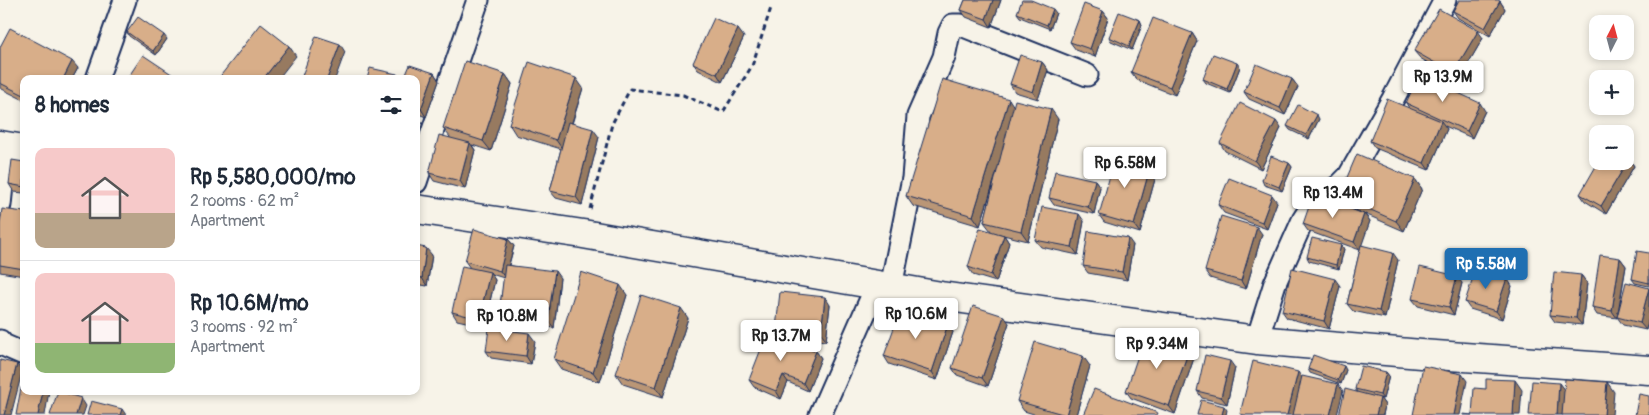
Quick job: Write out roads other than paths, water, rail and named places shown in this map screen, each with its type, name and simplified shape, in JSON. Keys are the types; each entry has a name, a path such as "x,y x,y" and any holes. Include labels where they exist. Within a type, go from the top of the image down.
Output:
{"street":[{"path":"98,75 125,0"},
{"path":"420,170 478,0"},
{"path":"1257,340 1275,284 1303,220 1310,209 1321,198 1339,186 1349,176 1445,0"},
{"path":"820,415 890,277 913,178 918,116 944,57 949,33 953,25 961,25 1087,75"},
{"path":"0,205 10,147"},
{"path":"420,210 583,234 793,269 890,277 1257,340 1649,370"},
{"path":"0,342 20,352"}]}
